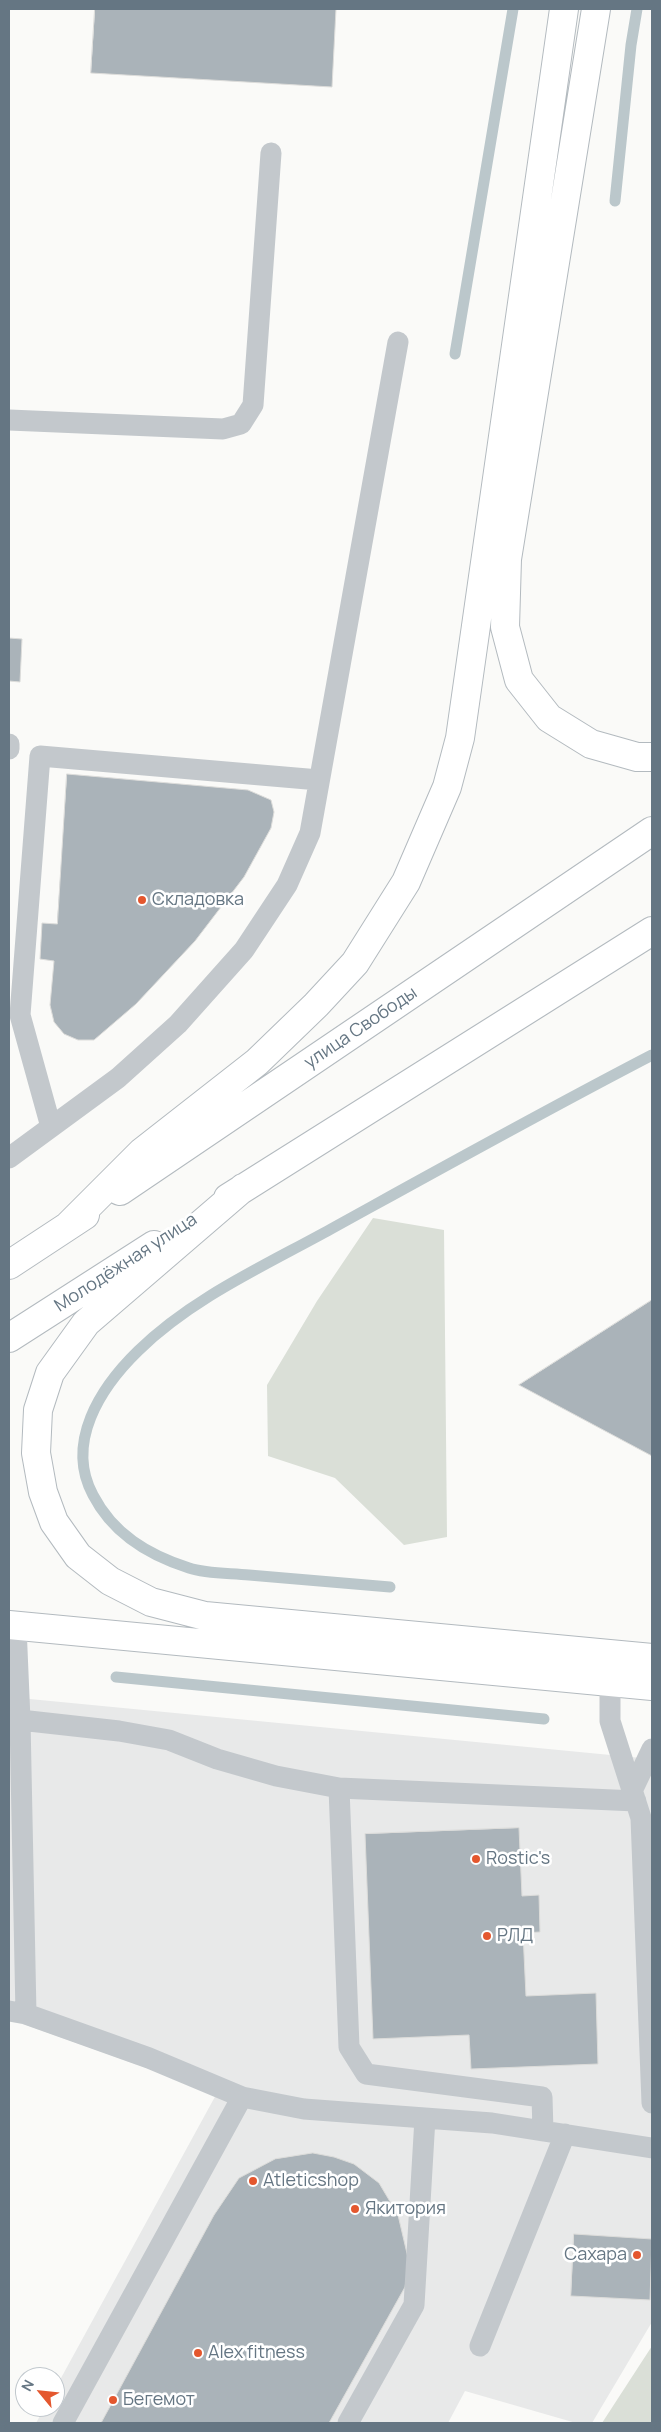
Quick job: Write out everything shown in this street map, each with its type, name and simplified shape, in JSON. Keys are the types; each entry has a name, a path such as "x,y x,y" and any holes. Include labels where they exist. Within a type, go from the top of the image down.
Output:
{"main road":[{"path":"9,1265 69,1225 142,1152 256,1062 316,1005 355,963 406,882 447,787 460,738 564,9"},
{"path":"596,9 507,559 505,627 519,680 549,718 591,744 637,758 652,757"},
{"name":"улица Свободы","path":"69,1225 652,831"},
{"path":"652,931 243,1188 86,1323 50,1373 38,1410 36,1453 42,1492 54,1522 78,1556 110,1581 151,1602 205,1616 652,1658"},
{"name":"Молодёжная улица","path":"9,1338 243,1188"},
{"path":"12,1625 652,1686"}],"lane":[{"path":"9,420 223,429 241,424 253,405 271,153"},
{"path":"9,1158 118,1078 172,1030 244,950 287,885 310,833 398,342"},
{"path":"9,744 9,749"},
{"path":"51,1127 20,1015 40,756 319,780"},
{"path":"12,1625 20,1720 17,2013 149,2058 242,2097 304,2109 492,2123 652,2148"},
{"path":"611,1654 609,1682 610,1722 640,1807"},
{"path":"20,1720 119,1731 169,1740 217,1759 276,1776 339,1788 640,1807"},
{"path":"652,1749 640,1807 652,2104"},
{"path":"339,1788 349,2047 366,2074 542,2097 543,2131"},
{"path":"64,2423 242,2097"},
{"path":"348,2423 414,2305 425,2118"},
{"path":"480,2346 565,2134"}],"shaded area":[{"path":"373,1218 444,1230 447,1537 404,1545 335,1478 268,1456 267,1385 317,1301"},
{"path":"9,1697 652,1759 652,2322 592,2423 576,2423 465,2391 448,2423 36,2423 39,2417 65,2417 65,2371 217,2093 9,2019"},
{"path":"652,2346 652,2423 602,2423"}],"building":[{"path":"95,9 336,9 332,87 91,73"},
{"path":"9,638 22,639 20,682 9,681"},
{"name":"Складовка","path":"67,774 248,790 271,800 274,812 271,828 244,877 195,941 136,1004 94,1040 78,1040 64,1034 54,1022 50,1005 54,961 40,959 42,923 57,924"},
{"path":"652,1300 652,1456 519,1385"},
{"path":"519,1828 522,1896 539,1895 540,1932 523,1933 526,1996 596,1993 598,2064 471,2069 469,2035 373,2039 365,1834"},
{"path":"313,2153 334,2157 354,2164 379,2183 398,2215 409,2262 405,2287 329,2423 101,2423 214,2215 239,2178 275,2159"},
{"path":"574,2234 652,2239 650,2300 571,2296"}],"waterway":[{"path":"455,354 513,9"},
{"path":"615,201 631,45 637,9"},
{"path":"390,1587 203,1571 160,1557 121,1532 101,1509 93,1495 85,1475 83,1456 85,1436 91,1417 111,1382 138,1351 159,1332 206,1299 256,1269 652,1055"},
{"path":"116,1677 544,1719"}],"place":[{"name":"Складовка","path":"142,900"},
{"name":"Rostic's","path":"476,1859"},
{"name":"РЛД","path":"487,1936"},
{"name":"Atleticshop","path":"253,2181"},
{"name":"Якитория","path":"355,2209"},
{"name":"Сахара","path":"637,2255"},
{"name":"Alex fitness","path":"198,2353"},
{"name":"Бегемот","path":"113,2400"}]}
